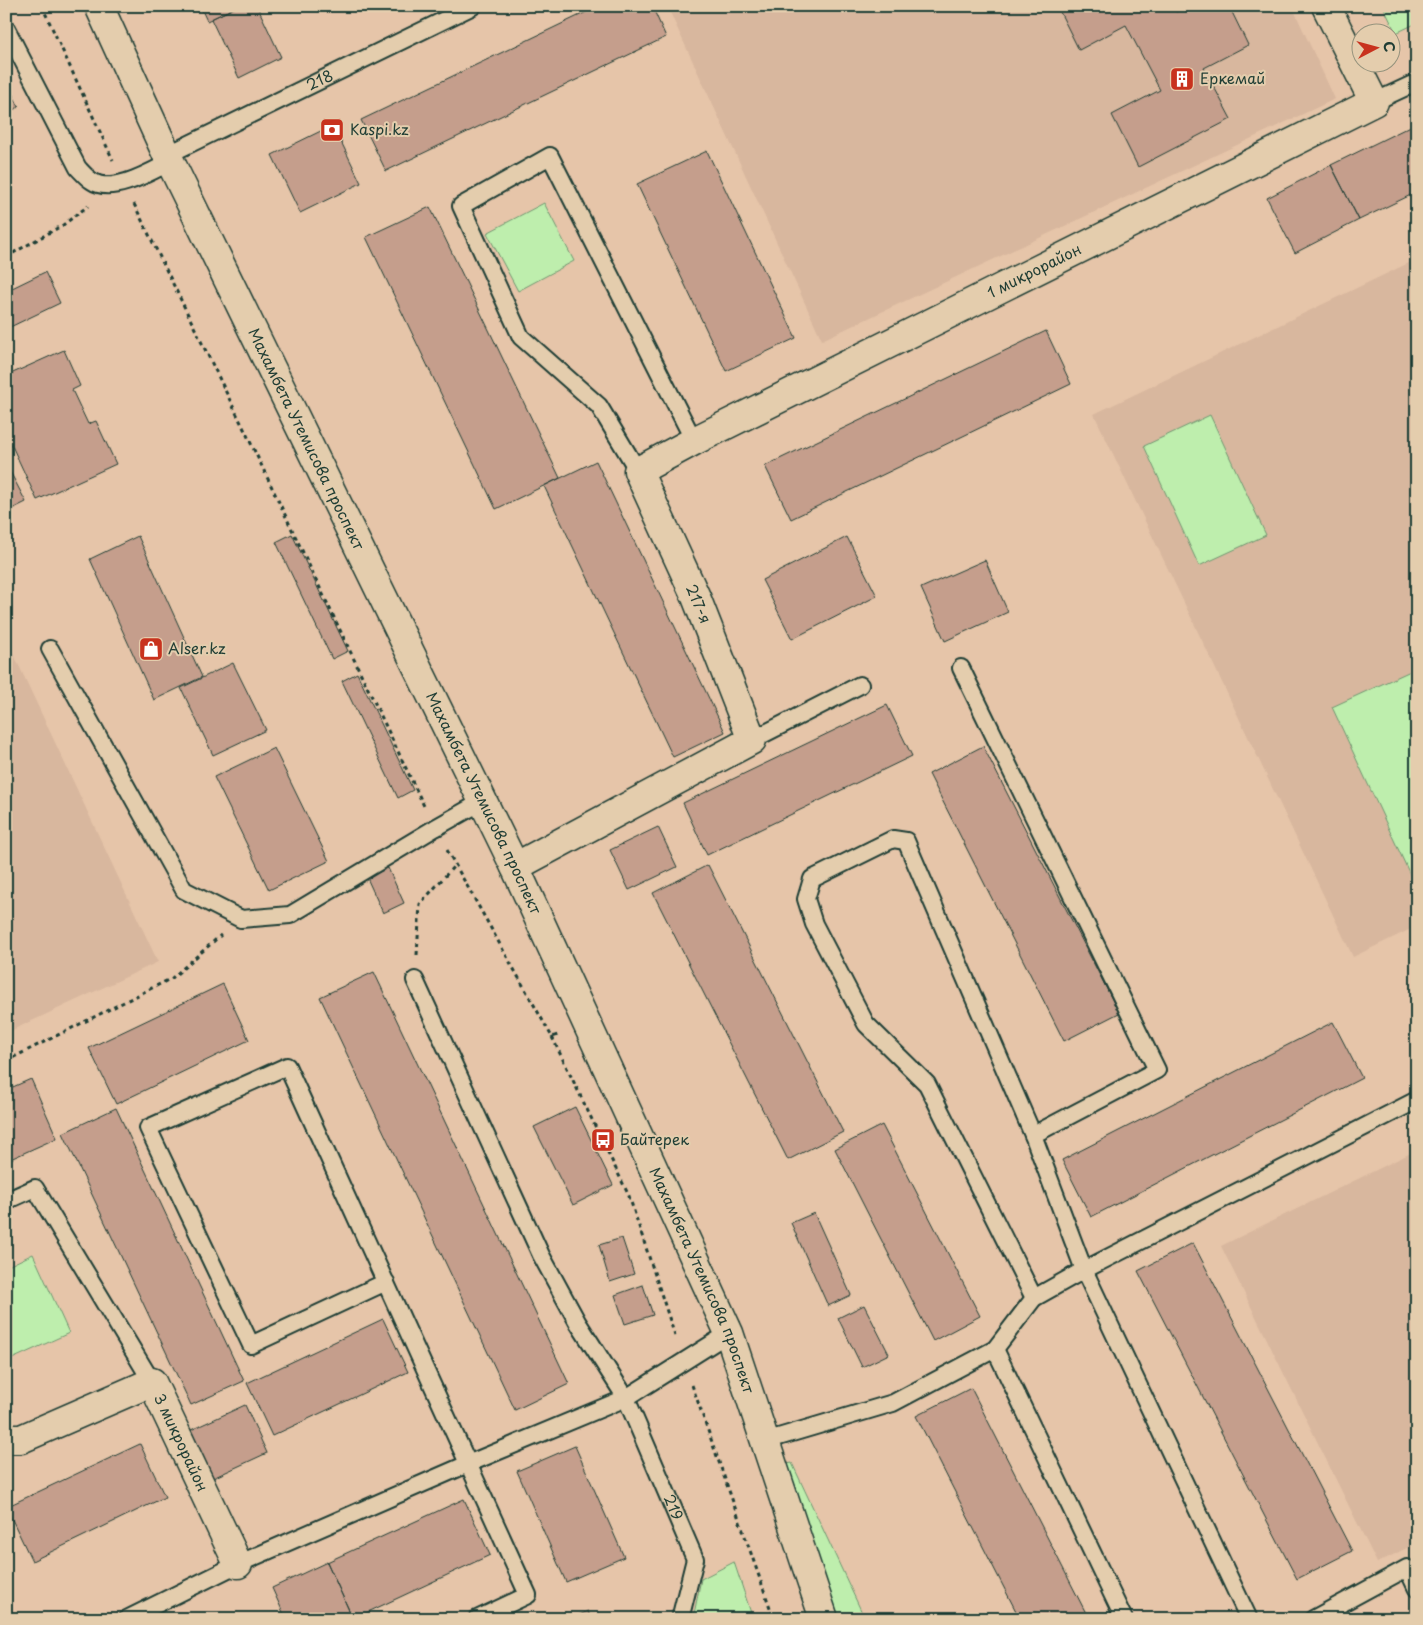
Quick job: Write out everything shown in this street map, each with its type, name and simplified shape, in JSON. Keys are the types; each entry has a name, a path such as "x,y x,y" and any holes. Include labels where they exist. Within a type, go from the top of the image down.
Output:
{"street":[{"name":"Махамбета Утемисова проспект","path":"98,6 169,158 515,866 729,1333 824,1619"},
{"path":"1326,6 1374,102"},
{"name":"1 микрорайон","path":"638,471 694,441 1374,102"},
{"name":"217-я","path":"638,471 696,597 752,740"},
{"path":"515,866 752,740"},
{"name":"3 микрорайон","path":"6,1439 21,1439 152,1382 238,1564"}],"lane":[{"name":"218","path":"105,185 124,183 143,176 169,158 473,6"},
{"path":"6,28 78,168 93,182 105,185"},
{"path":"1374,102 1417,82"},
{"path":"638,471 599,406 521,337 461,206 550,156 694,441"},
{"path":"50,649 184,890 241,919 290,915 483,801"},
{"path":"961,668 1157,1070 1034,1135"},
{"path":"752,740 860,685"},
{"path":"1034,1298 927,1084 866,1024 814,924 806,899 812,879 893,839 906,841 1034,1135 1084,1270 1249,1619"},
{"name":"219","path":"415,980 541,1255 578,1323 626,1398 695,1559 680,1619"},
{"path":"386,1282 251,1345 148,1128 287,1066 470,1463 528,1595 476,1619"},
{"path":"765,1441 893,1403 996,1349 1034,1298 1084,1270 1417,1100"},
{"path":"6,1201 35,1188 152,1382"},
{"path":"127,1619 238,1564 470,1463 626,1398 729,1333"},
{"path":"996,1349 1124,1619"},
{"path":"1313,1619 1407,1568 1417,1589"}],"path":[{"path":"42,6 124,183 251,442 435,828 552,1037 629,1196 684,1362 774,1619"},
{"path":"6,257 86,210 105,185"},
{"path":"415,980 420,904 456,865"},
{"path":"6,1061 172,978 241,919"},
{"path":"552,1037 586,1022"}],"shaded area":[{"path":"667,6 1292,6 1335,99 822,340"},
{"path":"1417,259 1417,926 1353,957 1094,414"},
{"path":"6,638 158,962 6,1033"},
{"path":"1417,1150 1417,1543 1377,1563 1221,1246"}],"green space":[{"path":"1383,6 1417,6 1417,23 1400,31 1400,22 1391,22"},
{"path":"544,203 574,261 518,291 487,233"},
{"path":"1210,415 1266,535 1199,566 1144,446"},
{"path":"1417,668 1417,882 1414,883 1332,707"},
{"path":"33,1254 69,1333 12,1359 6,1346 6,1267"},
{"path":"792,1463 865,1619 836,1619 783,1465"},
{"path":"734,1562 753,1619 693,1619 701,1579"}],"building":[{"path":"200,6 238,6 207,21"},
{"path":"238,6 257,6 281,57 239,78 211,19"},
{"path":"599,6 652,6 666,37 386,171 361,120"},
{"name":"Еркемай","path":"1057,6 1173,6 1176,12 1187,6 1229,6 1248,45 1204,68 1231,119 1138,167 1112,115 1160,90 1126,25 1079,50"},
{"path":"6,81 19,107 6,113"},
{"path":"1417,123 1417,192 1359,220 1331,165"},
{"path":"333,125 361,183 300,213 272,155"},
{"path":"707,151 796,338 726,371 637,184"},
{"path":"1331,165 1359,220 1295,253 1267,198"},
{"path":"430,207 560,478 496,509 366,237"},
{"path":"45,272 60,303 6,329 6,291"},
{"path":"1046,331 1071,384 791,519 765,466"},
{"path":"64,350 80,386 72,390 88,424 96,421 116,464 37,500 6,433 6,376"},
{"path":"596,461 725,732 673,757 544,486"},
{"path":"6,464 26,502 6,512"},
{"path":"292,534 348,651 332,659 276,542"},
{"path":"138,536 202,677 154,700 90,559"},
{"path":"847,537 877,596 792,639 762,580"},
{"path":"985,560 1008,612 945,641 921,588"},
{"path":"233,663 266,730 213,755 181,688"},
{"path":"357,673 413,790 398,798 342,681"},
{"path":"887,705 912,756 707,855 683,803"},
{"path":"983,746 1119,1013 1064,1041 929,774"},
{"path":"274,748 329,861 269,890 214,777"},
{"path":"658,827 677,867 629,890 610,850"},
{"path":"708,865 843,1132 788,1160 653,893"},
{"path":"388,868 404,903 383,913 367,878"},
{"path":"374,972 569,1384 515,1410 320,997"},
{"path":"223,984 249,1040 116,1104 89,1048"},
{"path":"1333,1022 1362,1078 1091,1217 1062,1160"},
{"path":"31,1079 57,1138 6,1161 6,1090"},
{"path":"575,1107 613,1185 573,1205 534,1127"},
{"path":"116,1108 244,1381 191,1405 63,1133"},
{"path":"882,1125 980,1316 933,1341 835,1149"},
{"path":"814,1213 851,1295 828,1306 791,1223"},
{"path":"622,1238 634,1274 610,1282 599,1245"},
{"path":"1193,1243 1352,1551 1297,1579 1138,1271"},
{"path":"643,1285 653,1315 625,1324 615,1295"},
{"path":"864,1305 889,1354 862,1367 838,1318"},
{"path":"383,1319 408,1372 272,1436 247,1383"},
{"path":"971,1388 1089,1619 1020,1619 916,1416"},
{"path":"245,1405 267,1453 213,1478 191,1430"},
{"path":"140,1444 165,1497 32,1561 6,1507"},
{"path":"575,1446 624,1557 566,1582 517,1471"},
{"path":"464,1499 490,1555 353,1619 327,1562"},
{"path":"327,1562 353,1619 286,1619 272,1588"},
{"path":"588,1611 591,1619 571,1619"}],"place":[{"name":"Еркемай","path":"1182,79"},
{"name":"Kaspi.kz","path":"332,130"},
{"name":"Alser.kz","path":"151,649"},
{"name":"Байтерек","path":"603,1140"}]}
